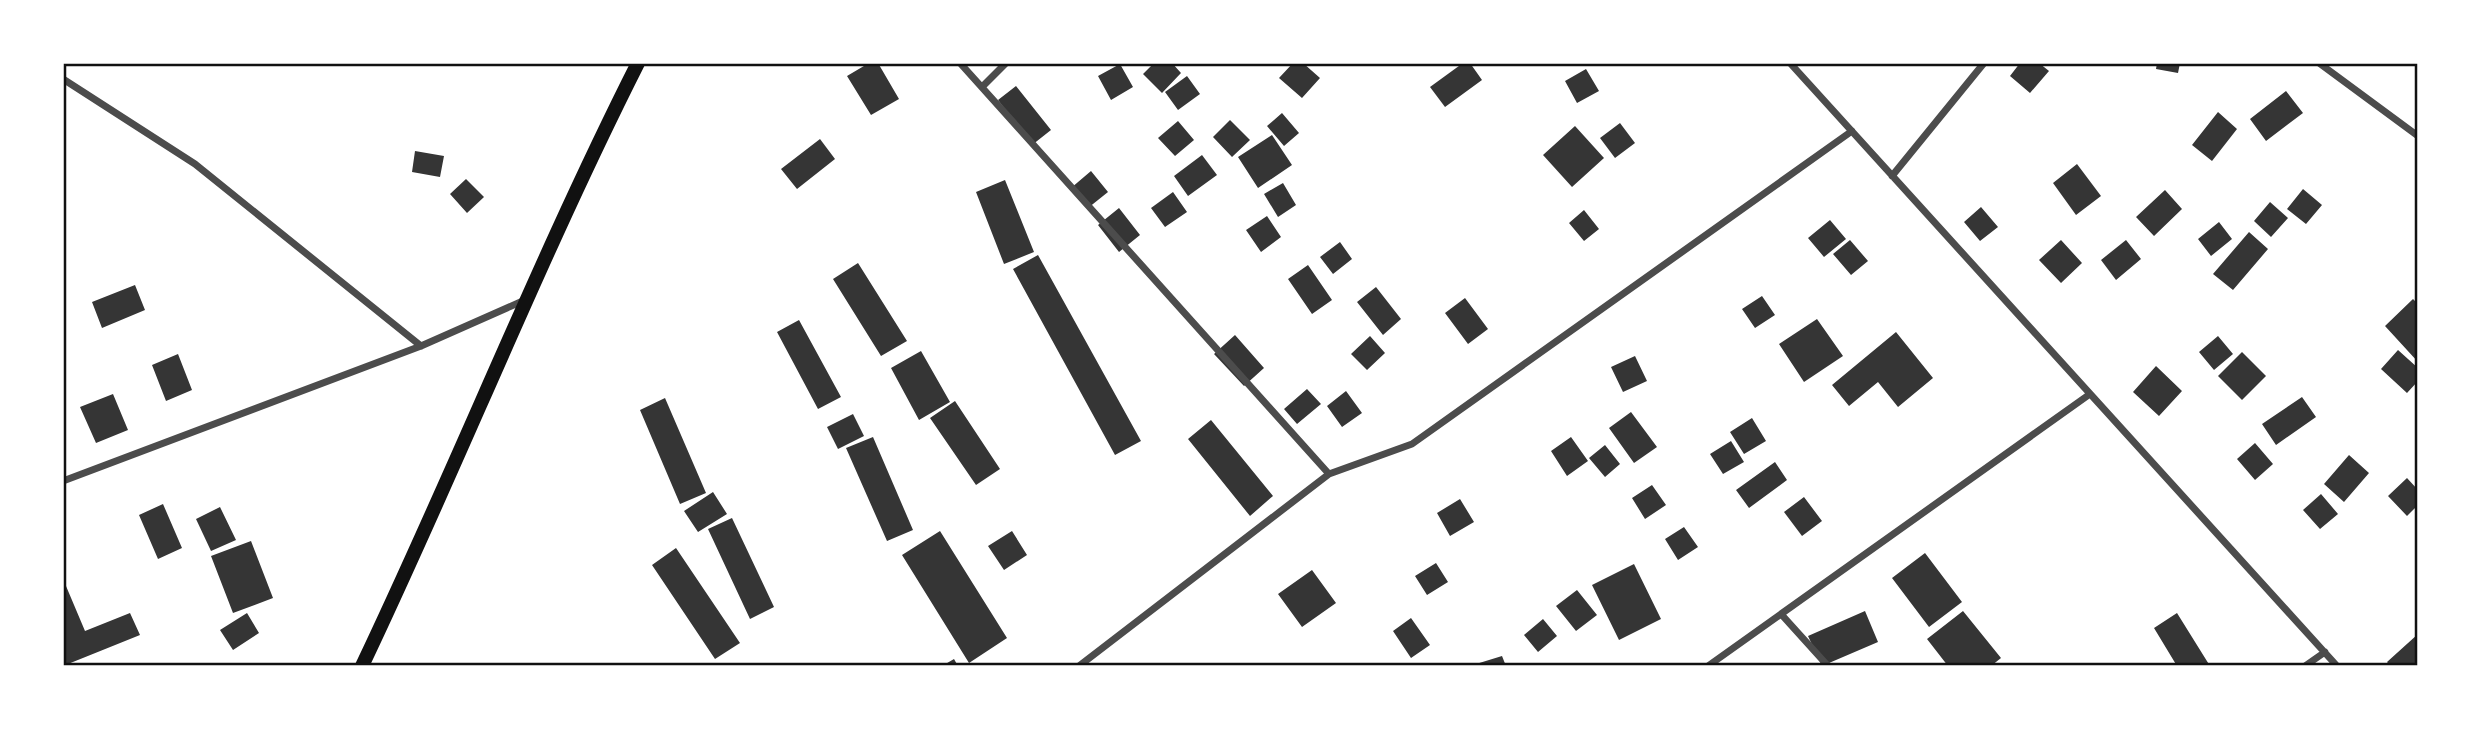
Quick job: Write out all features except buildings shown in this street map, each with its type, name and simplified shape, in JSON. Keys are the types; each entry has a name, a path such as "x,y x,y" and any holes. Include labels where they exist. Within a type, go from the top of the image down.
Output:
{"main road":[{"path":"362,666 416,552 470,422 638,63"}],"street":[{"path":"960,63 1329,474"},
{"path":"982,87 1006,63"},
{"path":"1790,63 2337,666"},
{"path":"1892,176 1983,63"},
{"path":"2319,63 2418,136"},
{"path":"63,79 194,164 421,346"},
{"path":"1079,666 1329,474 1412,443 1852,131"},
{"path":"63,481 421,346 529,298"},
{"path":"1709,666 2090,394"},
{"path":"1781,614 1828,666"},
{"path":"2305,666 2325,652"}]}
